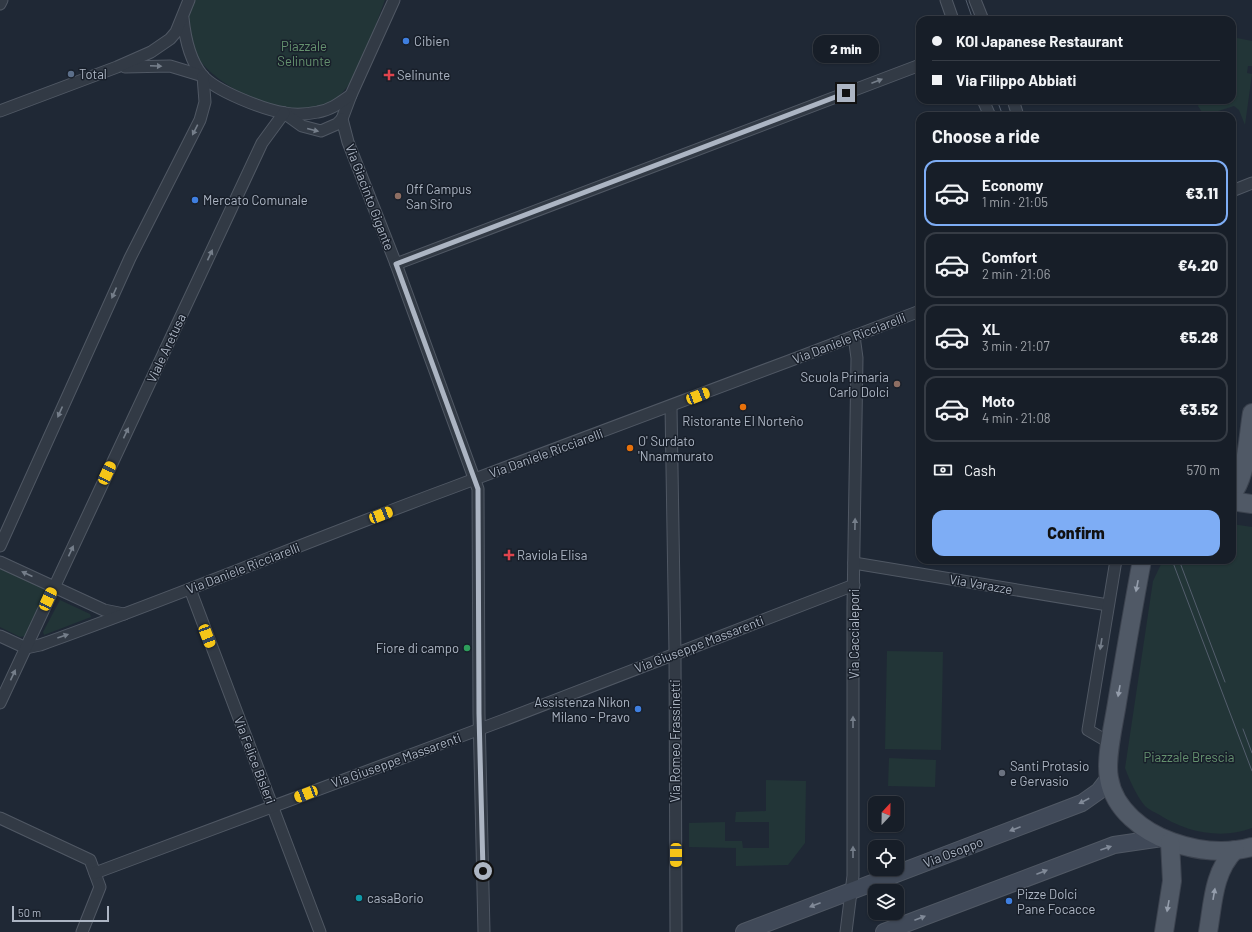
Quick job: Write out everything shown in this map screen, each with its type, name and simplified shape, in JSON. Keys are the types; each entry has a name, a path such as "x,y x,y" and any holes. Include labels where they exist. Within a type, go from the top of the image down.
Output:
{"main road":[{"path":"1239,500 1239,483 1243,471 1252,413"},
{"path":"1141,564 1110,743 1109,778 1115,794 1129,816 1144,829 1166,840 1202,849 1245,852"},
{"path":"1164,932 1172,881 1166,840"},
{"path":"1208,932 1218,878 1222,866 1245,852"}],"street":[{"path":"0,4 2,0"},
{"path":"0,112 118,67 151,52 170,39 176,32 189,0"},
{"path":"118,67 154,65 170,66 203,76 224,90 245,100 284,113 302,126 321,132 337,124 342,118 394,0"},
{"path":"946,0 952,16"},
{"path":"975,0 981,16"},
{"path":"0,546 130,258 200,120 204,102 203,76 196,66 187,46 182,18"},
{"path":"396,264 916,66"},
{"path":"284,113 318,112 328,109 351,95"},
{"name":"Viale Aretusa","path":"0,703 262,143 284,113"},
{"name":"Via Giacinto Gigante","path":"342,118 344,130 396,264 475,479 479,500 480,728 484,932"},
{"path":"1236,190 1252,184"},
{"name":"Via Daniele Ricciarelli","path":"26,648 40,645 127,614 475,479 916,313"},
{"name":"Via Caccialepori","path":"846,932 852,891 857,358 854,336"},
{"name":"Via Romeo Frassinetti","path":"671,406 675,654 676,932"},
{"path":"0,562 104,610 127,614"},
{"name":"Via Varazze","path":"854,563 1108,605"},
{"path":"1110,743 1088,730 1115,564"},
{"name":"Via Giuseppe Massarenti","path":"95,873 854,585"},
{"name":"Via Felice Bisleri","path":"190,589 320,932"},
{"path":"0,636 26,648"},
{"name":"Via Osoppo","path":"744,932 1082,803 1099,791 1109,778"},
{"path":"0,818 90,860 100,887 82,932"},
{"path":"884,932 1114,845 1166,840"}],"green space":[{"name":"Piazzale Selinunte","path":"194,0 385,0 366,52 346,89 338,97 322,106 303,109 283,107 261,102 241,93 222,81 207,68 196,55 187,24 187,18"},
{"path":"1236,38 1252,41 1252,66 1248,66 1247,73 1252,74 1245,125 1239,110 1234,106 1215,112 1202,112 1198,104 1236,104"},
{"name":"Piazzale Brescia","path":"1236,525 1252,527 1252,828 1240,832 1216,834 1191,830 1169,820 1145,806 1131,783 1125,768 1153,581 1161,564 1236,564"},
{"path":"0,569 43,588 47,594 27,636 20,637 0,627"},
{"path":"60,600 90,614 91,617 44,635 43,632"},
{"path":"887,651 943,652 941,750 885,749"},
{"path":"889,758 936,760 935,787 888,786"},
{"path":"766,780 806,781 805,843 788,865 736,866 736,848 689,847 689,823 725,822 725,841 742,841 743,848 769,848 769,822 735,822 736,812 766,811"}],"tram line":[{"path":"966,0 972,16"},
{"path":"998,104 1002,112"},
{"path":"1174,564 1252,771"},
{"path":"1181,564 1225,682"},
{"path":"1243,729 1252,753"}],"place":[{"name":"Cibien","path":"406,41"},
{"name":"Total","path":"71,74"},
{"name":"Selinunte","path":"389,75"},
{"name":"Off Campus San Siro","path":"398,196"},
{"name":"Mercato Comunale","path":"195,200"},
{"name":"Scuola Primaria Carlo Dolci","path":"897,384"},
{"name":"Ristorante El Norteño","path":"743,407"},
{"name":"O' Surdato 'Nnammurato","path":"630,448"},
{"name":"Raviola Elisa","path":"509,555"},
{"name":"Fiore di campo","path":"467,648"},
{"name":"Assistenza Nikon Milano - Pravo","path":"638,709"},
{"name":"Santi Protasio e Gervasio","path":"1002,773"},
{"name":"casaBorio","path":"359,898"},
{"name":"Pizze Dolci Pane Focacce","path":"1009,901"}],"route":[{"path":"483,871 481,745 479,714 478,489 396,264 846,93"}]}
